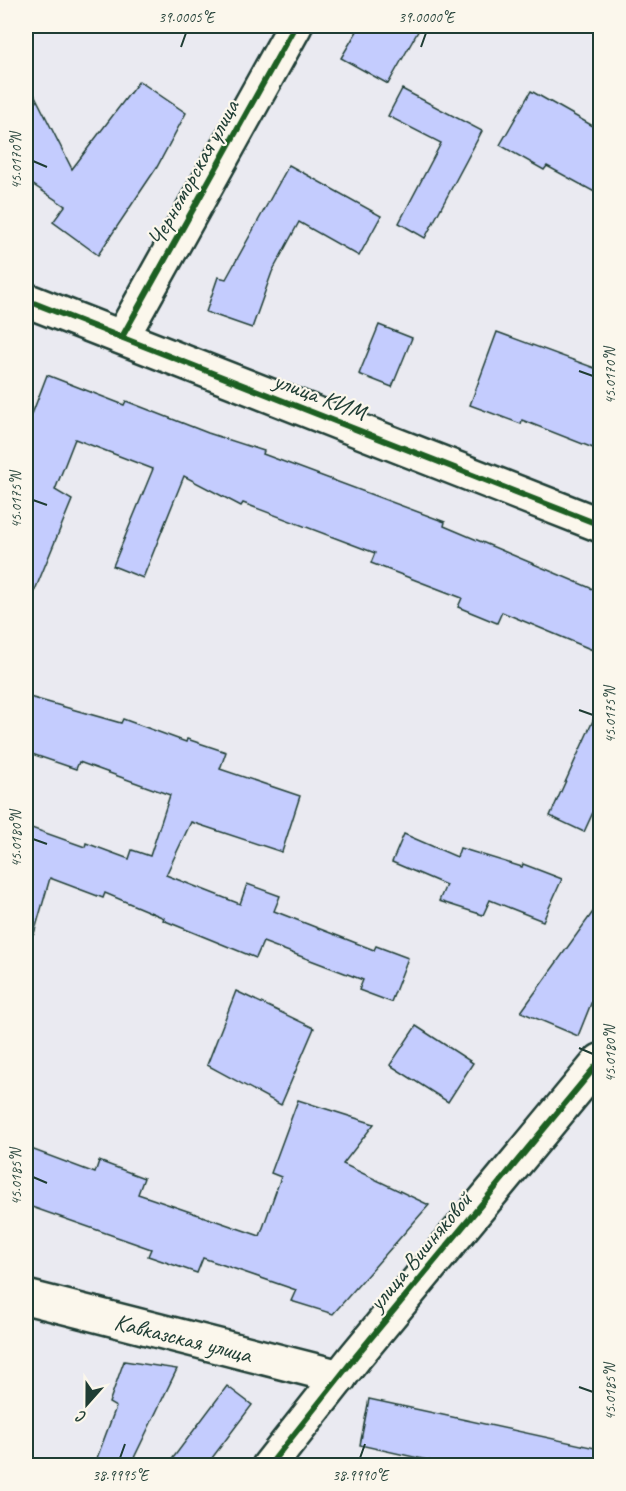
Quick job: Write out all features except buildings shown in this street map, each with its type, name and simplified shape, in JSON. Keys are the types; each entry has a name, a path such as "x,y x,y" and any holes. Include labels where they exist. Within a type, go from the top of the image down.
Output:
{"street":[{"name":"Черноморская улица","path":"122,337 295,26"},
{"name":"улица КИМ","path":"26,300 600,525"},
{"name":"улица Вишняковой","path":"269,1466 600,1061"},
{"name":"Кавказская улица","path":"26,1298 340,1377"}],"cycle path":[{"path":"122,337 295,26"},
{"path":"26,300 600,525"},
{"path":"269,1466 356,1356 600,1061"}]}
